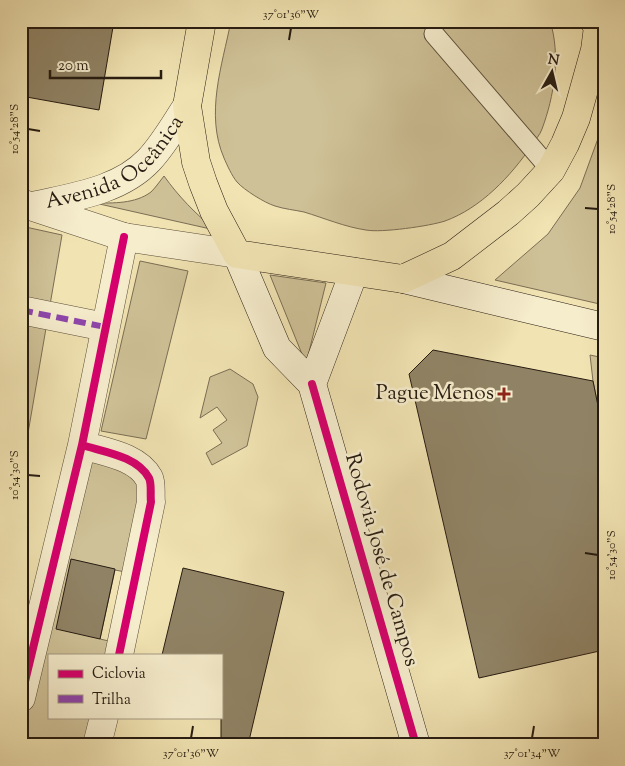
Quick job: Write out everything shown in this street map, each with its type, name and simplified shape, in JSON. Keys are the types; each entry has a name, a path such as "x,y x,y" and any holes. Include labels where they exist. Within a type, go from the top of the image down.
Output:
{"main road":[{"name":"Rodovia José de Campos","path":"202,21 187,106 196,162 203,183 214,212 237,254"},
{"path":"237,254 403,279 452,256 481,235 528,195 551,170 576,118 599,26"}],"street":[{"name":"Avenida Oceânica","path":"27,205 85,195 123,180 148,161 187,106"},
{"name":"Avenida Oceânica","path":"27,205 124,237 237,254"},
{"path":"21,698 82,445 124,237"},
{"name":"Rodovia José de Campos","path":"237,254 277,348 312,384 416,745"},
{"path":"312,384 354,272"},
{"path":"403,279 604,327"},
{"path":"21,310 105,327"},
{"path":"82,445 125,458 140,467 150,480 151,502 119,654"},
{"path":"98,745 104,718"}],"lane":[{"path":"434,34 551,170"}],"shaded area":[{"path":"231,21 550,21 555,48 555,76 550,103 542,129 524,157 494,190 471,208 445,221 428,225 383,231 350,227 266,202 244,189 231,174 218,141 215,107"},
{"path":"604,122 604,305 495,280 548,234 580,188"},
{"path":"164,176 175,191 215,230 95,203 124,202 138,199 151,192"},
{"path":"21,226 62,235 21,474"},
{"path":"140,261 188,271 146,439 101,431"},
{"path":"270,275 326,283 306,364"},
{"path":"590,355 604,358 604,436 593,381"},
{"path":"230,369 253,384 258,397 247,446 212,465 206,453 222,443 213,430 227,420 217,407 200,418 210,377"},
{"path":"82,445 140,467 136,574 115,570 100,639 122,644 119,654 48,654 48,718 104,718 97,745 21,745 21,698"}],"building":[{"path":"21,21 114,21 99,110 21,96"},
{"path":"433,350 593,381 604,436 604,650 479,678 409,374"},
{"path":"71,559 115,569 100,639 56,629"},
{"path":"183,568 284,592 248,745 221,745 222,654 162,654"}],"marked path":[{"path":"21,310 105,327"}],"cycle path":[{"path":"21,698 82,445 124,237"},
{"path":"312,384 416,745"},
{"path":"82,445 119,456 137,465 144,471 150,483 151,502 119,654"}],"place":[{"name":"Pague Menos","path":"504,394"}]}
